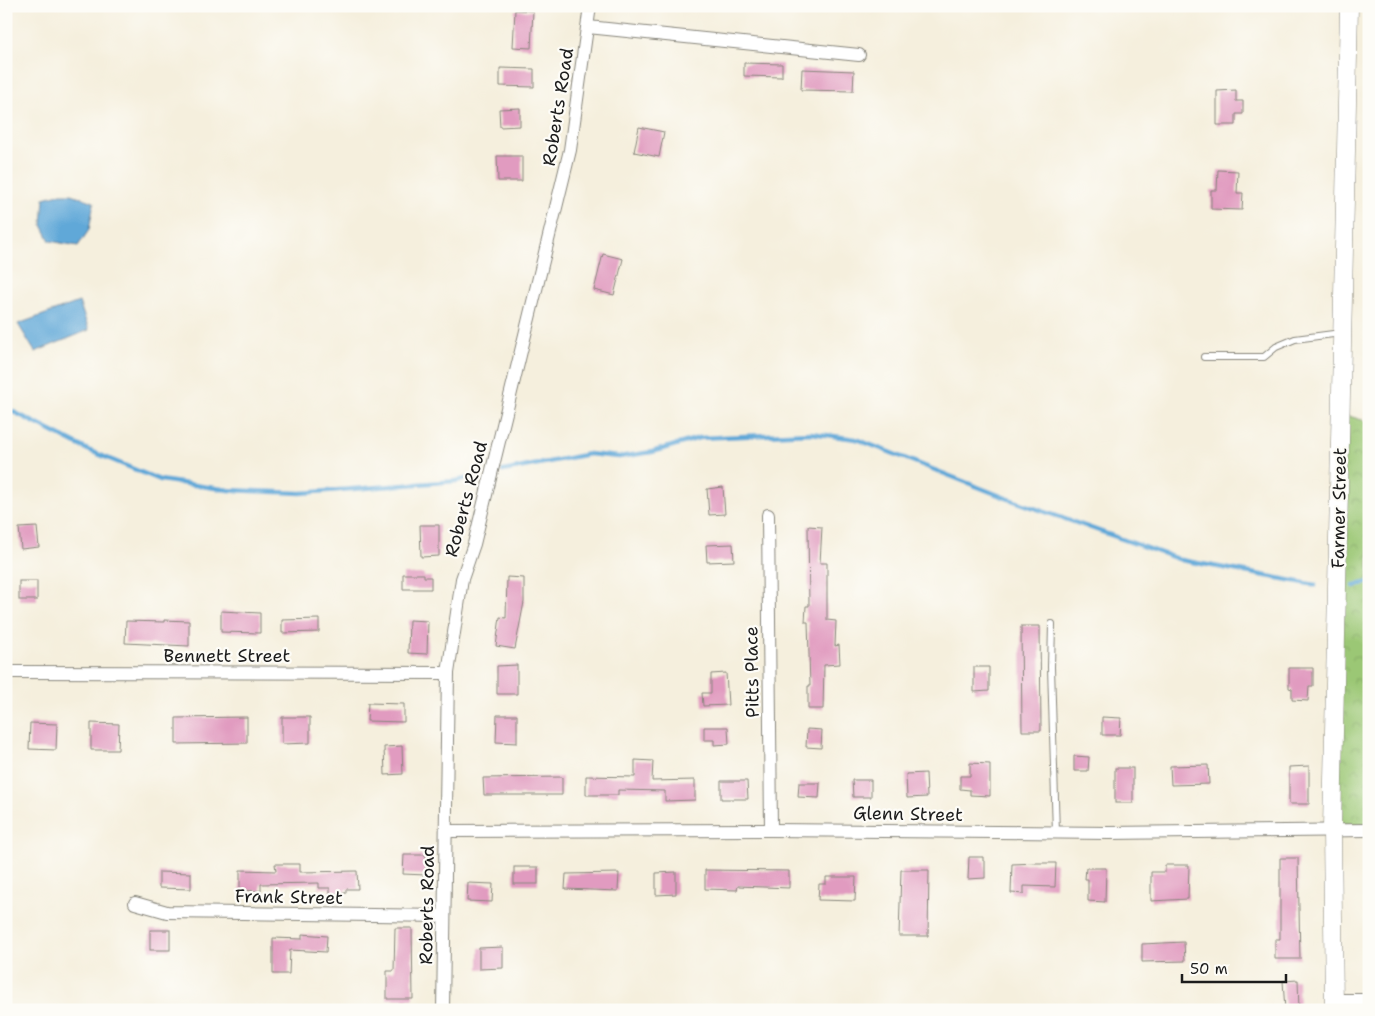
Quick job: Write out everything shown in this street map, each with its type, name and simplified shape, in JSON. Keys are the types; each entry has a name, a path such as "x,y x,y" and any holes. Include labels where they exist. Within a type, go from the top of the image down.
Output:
{"street":[{"name":"Roberts Road","path":"443,1010 448,673 462,579 474,544 570,150 590,6"},
{"name":"Farmer Street","path":"1334,1005 1332,829 1349,6"},
{"path":"588,28 859,55"},
{"name":"Pitts Place","path":"768,515 771,830"},
{"name":"Bennett Street","path":"6,672 448,673"},
{"name":"Glenn Street","path":"446,831 771,830 1056,833 1369,830"},
{"name":"Frank Street","path":"135,902 167,912 444,916"},
{"path":"1334,1005 1369,1000"}],"lane":[{"path":"1204,357 1264,357 1276,347 1295,339 1342,333"},
{"path":"1052,624 1053,799 1056,833"}],"green space":[{"path":"1335,412 1369,422 1369,834 1332,835"}],"water":[{"path":"59,194 71,194 94,202 89,230 78,246 50,241 42,225 44,198"},
{"path":"79,302 89,330 35,352 18,324"}],"building":[{"path":"515,10 533,11 531,48 513,47"},
{"path":"744,63 782,64 782,77 744,76"},
{"path":"500,68 534,69 534,87 500,86"},
{"path":"802,69 854,71 853,91 801,90"},
{"path":"1236,90 1236,101 1243,101 1243,114 1236,114 1236,125 1217,125 1217,91"},
{"path":"520,108 520,126 500,127 499,109"},
{"path":"639,127 664,132 659,157 634,152"},
{"path":"497,156 522,156 522,181 498,181"},
{"path":"1218,170 1238,171 1237,193 1243,193 1242,210 1211,209 1211,190 1217,190"},
{"path":"603,254 623,259 614,295 594,290"},
{"path":"723,487 725,514 709,515 707,489"},
{"path":"420,525 439,525 439,556 421,557"},
{"path":"808,526 822,527 820,563 827,563 827,620 836,621 835,646 839,645 840,664 824,665 823,709 808,709 808,686 810,686 808,622 805,622 806,606 809,606"},
{"path":"37,527 39,547 21,549 19,528"},
{"path":"733,544 734,561 707,562 706,545"},
{"path":"403,574 424,574 424,577 431,577 431,589 403,589"},
{"path":"507,577 524,578 524,602 515,649 496,646 500,617 506,618"},
{"path":"19,581 37,581 37,600 19,600"},
{"path":"221,611 260,613 260,633 221,632"},
{"path":"319,619 319,632 282,633 282,620"},
{"path":"164,620 189,621 189,646 125,643 126,621 164,622"},
{"path":"409,620 428,621 427,654 408,653"},
{"path":"1021,626 1040,626 1041,731 1022,731"},
{"path":"517,665 517,694 497,694 497,666"},
{"path":"974,667 989,667 989,691 974,692"},
{"path":"1289,668 1313,668 1313,686 1309,686 1308,701 1292,700 1292,689 1289,688"},
{"path":"726,673 728,705 703,706 702,693 711,693 711,674"},
{"path":"368,703 404,704 404,722 367,721"},
{"path":"497,715 517,715 517,743 496,742"},
{"path":"247,717 247,743 176,744 176,718"},
{"path":"282,717 310,717 310,743 282,744"},
{"path":"1102,717 1121,718 1120,735 1102,735"},
{"path":"30,723 57,724 56,750 29,749"},
{"path":"91,723 119,724 118,750 91,750"},
{"path":"704,727 728,727 729,744 714,745 714,740 704,740"},
{"path":"807,729 822,730 821,748 806,747"},
{"path":"402,746 403,774 385,775 384,747"},
{"path":"1074,756 1089,757 1088,771 1074,771"},
{"path":"635,760 653,761 652,781 695,780 695,800 665,801 665,791 618,790 618,795 586,795 586,776 635,777"},
{"path":"970,763 990,764 990,796 970,795 970,790 960,789 960,776 970,776"},
{"path":"1208,765 1209,784 1171,785 1170,766"},
{"path":"1309,766 1309,804 1289,804 1289,767"},
{"path":"1115,768 1133,768 1133,803 1115,803"},
{"path":"926,773 927,797 907,798 906,774"},
{"path":"562,777 562,795 484,795 483,778"},
{"path":"852,780 871,780 871,797 853,797"},
{"path":"721,781 747,781 748,799 721,799"},
{"path":"799,783 820,783 819,798 798,797"},
{"path":"404,855 426,855 426,875 403,874"},
{"path":"969,857 983,857 983,861 985,861 985,878 968,879"},
{"path":"1280,858 1298,858 1300,959 1275,959 1275,939 1280,939"},
{"path":"1056,863 1055,887 1024,886 1024,894 1011,893 1012,864"},
{"path":"275,864 300,864 300,872 357,871 358,889 346,889 346,893 330,894 330,888 319,888 319,883 261,884 261,891 240,890 240,870 276,871"},
{"path":"1165,865 1189,865 1188,899 1151,901 1151,872 1165,872"},
{"path":"514,867 538,867 538,884 514,884"},
{"path":"1086,868 1106,868 1105,902 1088,901 1088,879 1085,879"},
{"path":"705,870 789,871 789,888 738,886 737,890 705,889"},
{"path":"901,870 929,870 928,936 899,936"},
{"path":"159,872 191,873 191,889 159,888"},
{"path":"676,872 676,894 656,895 656,873"},
{"path":"619,873 618,891 565,889 566,874"},
{"path":"826,877 856,877 855,901 818,900 819,884 826,884"},
{"path":"468,883 493,884 492,902 467,901"},
{"path":"395,928 412,928 413,999 387,999 387,971 394,971"},
{"path":"150,930 170,930 170,950 150,950"},
{"path":"302,934 327,936 326,952 290,950 289,974 273,974 273,938 302,939"},
{"path":"1184,942 1185,961 1142,962 1142,944"},
{"path":"503,947 503,968 479,969 479,948"},
{"path":"1298,980 1299,1010 1285,1010 1283,981"}],"waterway":[{"path":"6,12 8,6"},
{"path":"6,408 88,450 160,480 229,490 301,493 456,481 479,476"},
{"path":"503,471 589,454 619,457 652,452 699,438 811,433 856,439 1006,498 1181,560 1315,585"},
{"path":"1354,586 1369,582"}]}
